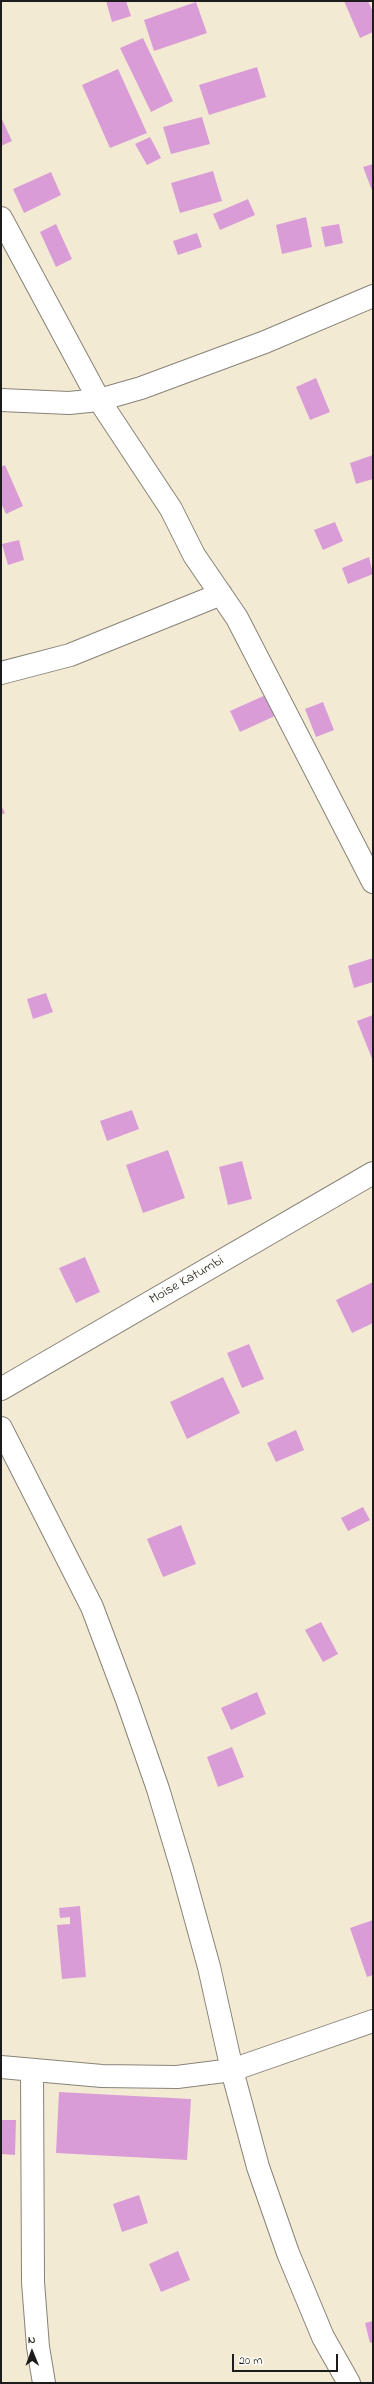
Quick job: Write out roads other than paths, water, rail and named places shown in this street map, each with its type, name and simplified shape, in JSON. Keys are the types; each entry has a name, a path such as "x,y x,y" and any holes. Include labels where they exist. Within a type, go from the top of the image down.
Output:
{"street":[{"path":"1,218 99,400 171,509 194,555 237,618 373,882"},
{"path":"1,400 69,403 99,400 141,388 266,342 373,296"},
{"path":"1,673 70,655 221,594"},
{"name":"Moise Katumbi","path":"1,1389 373,1173"},
{"path":"1,1428 92,1607 126,1700 158,1789 182,1869 209,1967 232,2070 258,2167 288,2253 323,2337 349,2383"},
{"path":"1,2067 102,2076 170,2076 232,2070 373,2021"},
{"path":"32,2070 32,2282 38,2347 44,2383"}]}
